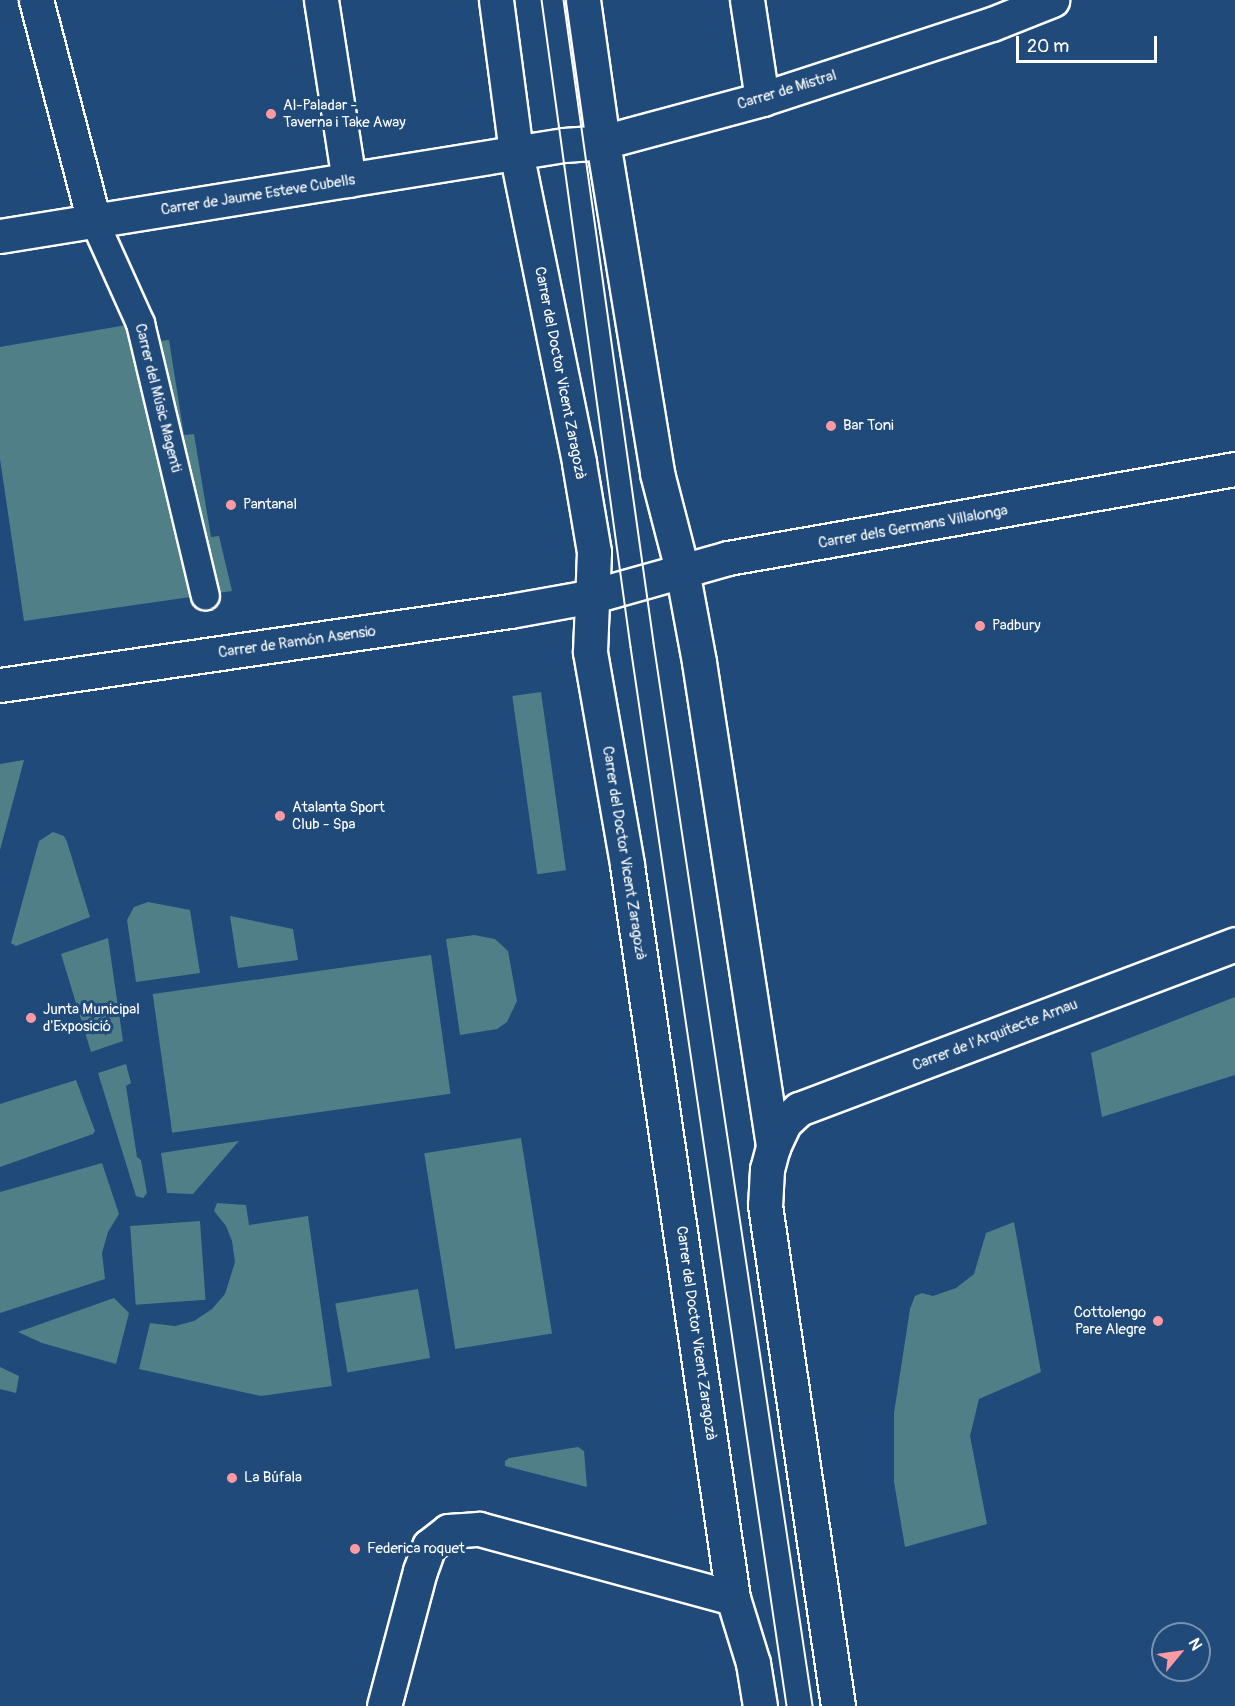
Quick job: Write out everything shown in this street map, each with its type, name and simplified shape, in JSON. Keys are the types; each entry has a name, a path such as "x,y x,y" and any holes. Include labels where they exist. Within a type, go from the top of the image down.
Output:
{"street":[{"name":"Carrer del Músic Magenti","path":"36,0 94,221 140,323 205,594"},
{"path":"321,0 349,180"},
{"name":"Carrer del Doctor Vicent Zaragozà","path":"496,0 516,152 579,463 594,552 590,652 627,865 733,1598 753,1663 759,1706"},
{"path":"583,0 603,142 657,473 682,570 699,662 773,1147 767,1169 765,1205 838,1706"},
{"path":"747,0 762,99"},
{"name":"Carrer de Mistral","path":"516,152 603,142 762,99 992,24 1045,1"},
{"name":"Carrer de Jaume Esteve Cubells","path":"0,236 516,152"},
{"name":"Carrer dels Germans Villalonga","path":"593,596 728,558 1235,469"},
{"name":"Carrer de Ramón Asensio","path":"0,685 510,612 593,596"},
{"name":"Carrer de l'Arquitecte Arnau","path":"773,1147 784,1123 799,1109 1235,944"},
{"path":"384,1706 420,1571 429,1546 448,1532 479,1529 733,1598"}],"green space":[{"path":"155,320 159,341 169,340 184,435 194,434 211,537 219,536 232,591 24,621 0,459 0,347"},
{"path":"541,692 566,870 537,874 512,696"},
{"path":"24,760 3,839 0,850 0,764"},
{"path":"53,832 64,836 67,842 90,917 16,946 11,943 39,841"},
{"path":"148,902 190,910 200,973 136,982 127,920 134,907"},
{"path":"230,916 293,929 298,960 238,968"},
{"path":"474,935 495,939 508,951 517,1001 507,1022 497,1029 460,1035 446,939"},
{"path":"108,938 123,1041 91,1052 61,954"},
{"path":"431,955 450,1094 172,1133 153,994"},
{"path":"1235,997 1235,1075 1102,1117 1091,1053"},
{"path":"126,1064 131,1083 126,1086 137,1157 141,1160 147,1193 143,1198 136,1196 98,1073"},
{"path":"76,1080 95,1131 93,1134 0,1167 0,1104"},
{"path":"521,1138 552,1334 455,1349 424,1153"},
{"path":"239,1141 193,1194 167,1193 161,1153"},
{"path":"102,1163 119,1214 108,1232 102,1253 105,1279 0,1313 0,1192"},
{"path":"217,1203 246,1205 249,1225 308,1216 332,1386 261,1396 139,1369 150,1323 175,1326 194,1321 212,1309 225,1294 235,1262 232,1241 226,1226 214,1211"},
{"path":"200,1221 206,1300 136,1305 130,1226"},
{"path":"1014,1222 1041,1372 979,1399 970,1436 987,1524 905,1547 894,1482 894,1413 910,1309 915,1296 922,1293 933,1296 956,1288 974,1274 986,1233"},
{"path":"418,1289 430,1358 347,1373 335,1304"},
{"path":"114,1298 129,1313 116,1364 42,1343 18,1332"},
{"path":"0,1367 19,1376 16,1393 0,1389"},
{"path":"578,1447 584,1451 587,1487 505,1466 505,1461 509,1458"}],"tram line":[{"path":"542,0 631,647 787,1706"},
{"path":"564,0 654,643 813,1706"}],"place":[{"name":"Al-Paladar - Taverna i Take Away","path":"271,114"},
{"name":"Bar Toni","path":"831,426"},
{"name":"Pantanal","path":"231,505"},
{"name":"Padbury","path":"980,626"},
{"name":"Atalanta Sport Club - Spa","path":"280,816"},
{"name":"Junta Municipal d'Exposició","path":"31,1018"},
{"name":"Cottolengo Pare Alegre","path":"1158,1321"},
{"name":"La Búfala","path":"232,1478"},
{"name":"Federica roquet","path":"355,1549"}]}
